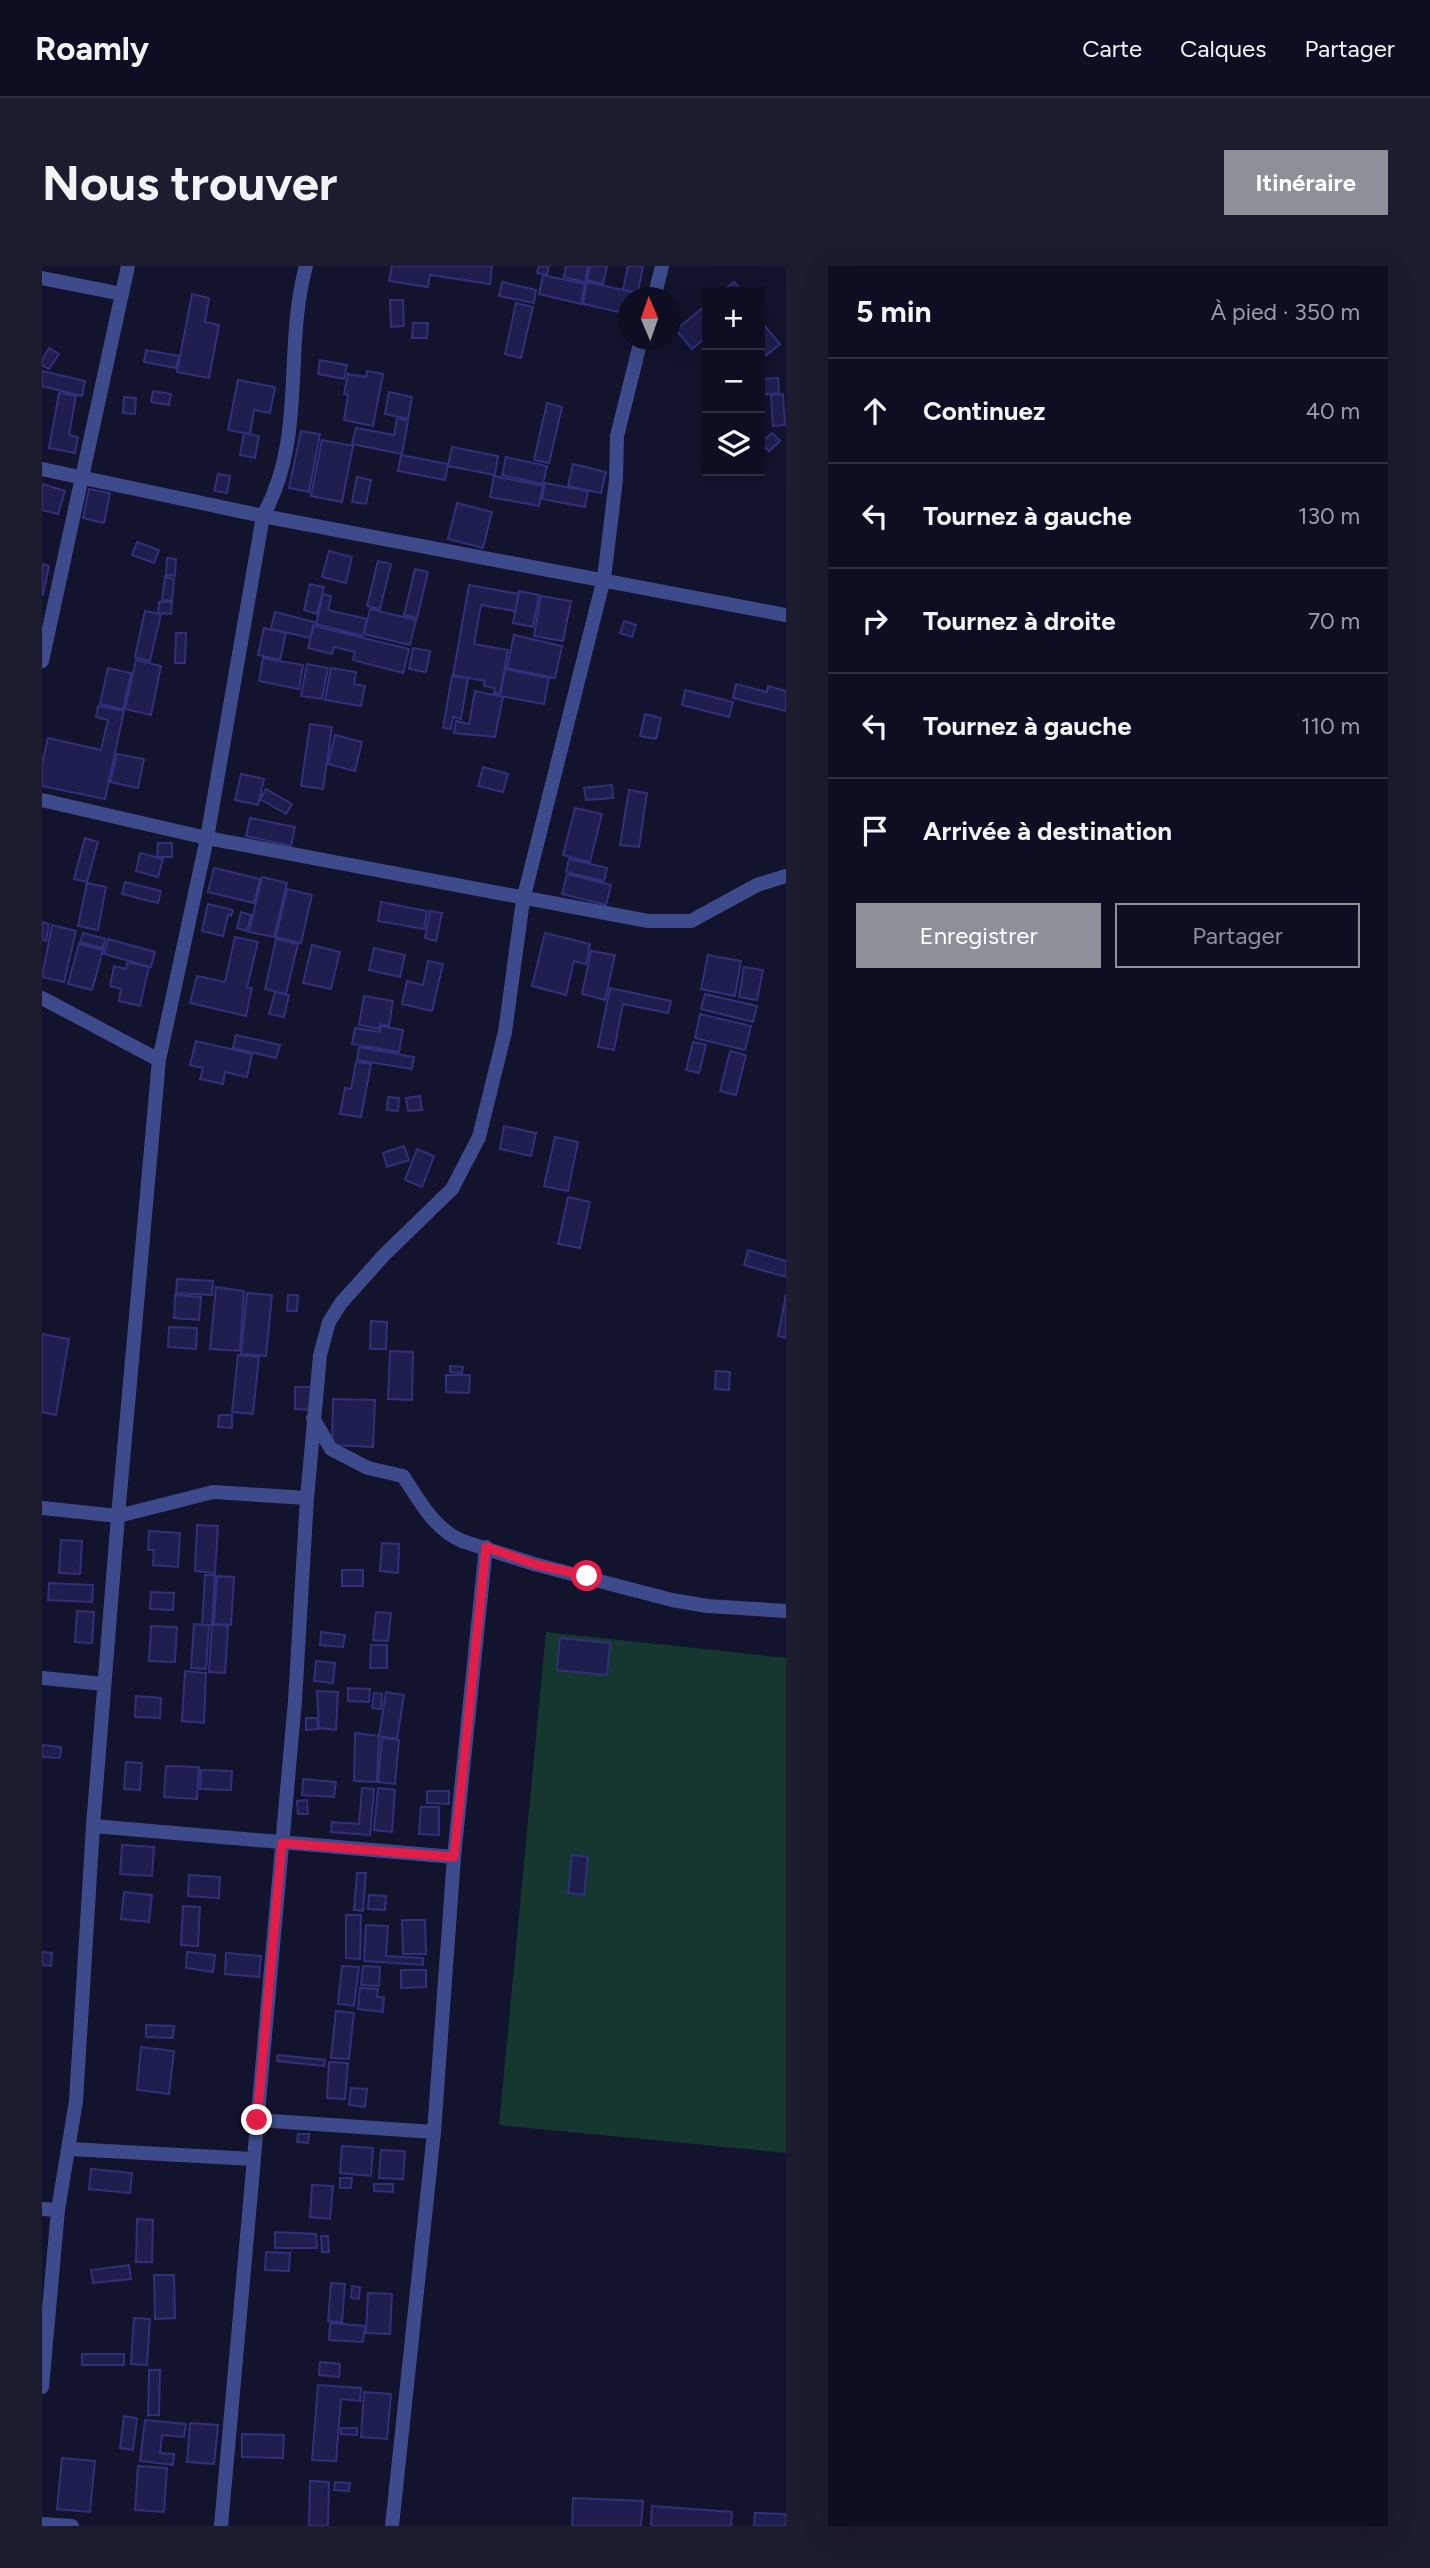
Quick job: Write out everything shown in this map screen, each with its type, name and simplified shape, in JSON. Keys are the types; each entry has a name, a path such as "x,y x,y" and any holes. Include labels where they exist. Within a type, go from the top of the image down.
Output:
{"street":[{"path":"42,657 128,266"},
{"path":"42,2387 58,2210 76,2101 104,1684 159,1060 207,838 262,516 275,493 289,445 292,348 306,266"},
{"path":"657,287 662,266"},
{"path":"42,278 122,294"},
{"path":"220,2526 295,1701 307,1498 320,1355 329,1322 384,1255 452,1189 479,1137 505,1032 523,900 604,578 617,436 638,350"},
{"path":"42,469 262,516 604,578 786,615"},
{"path":"42,800 207,838 648,922 682,922 701,917 757,885 786,876"},
{"path":"42,998 159,1060"},
{"path":"313,1418 331,1450 368,1468 403,1476 420,1504 451,1536 534,1564 672,1600 707,1606 786,1611"},
{"path":"42,1508 118,1516 213,1492 307,1498"},
{"path":"393,2526 434,2132 454,1857 486,1547"},
{"path":"42,1678 104,1684"},
{"path":"93,1826 454,1857"},
{"path":"257,2120 434,2132"},
{"path":"70,2149 253,2159"},
{"path":"42,2209 58,2210"},
{"path":"42,2524 72,2526"}],"green space":[{"path":"546,1632 786,1658 786,2153 499,2125"}],"building":[{"path":"392,266 492,266 490,284 430,275 428,287 389,281"},
{"path":"539,266 549,266 547,275 537,273"},
{"path":"566,266 588,266 585,282 564,277"},
{"path":"590,266 607,266 603,284 587,280"},
{"path":"628,266 643,266 639,287 624,287"},
{"path":"543,275 585,284 581,304 539,294"},
{"path":"502,282 536,290 534,303 499,296"},
{"path":"587,282 618,289 618,312 583,304"},
{"path":"192,294 209,298 205,322 219,325 209,378 177,372"},
{"path":"390,300 403,300 404,326 391,327"},
{"path":"516,303 533,307 521,358 505,354"},
{"path":"702,308 702,340 692,349 681,336 681,326"},
{"path":"413,323 428,323 427,338 412,338"},
{"path":"765,326 780,344 765,356"},
{"path":"49,348 59,354 49,369 42,365 42,360"},
{"path":"146,350 179,356 176,368 144,362"},
{"path":"320,360 347,365 344,379 318,374"},
{"path":"42,371 85,381 82,396 42,386"},
{"path":"367,371 383,374 373,426 344,420 348,395 344,394 348,374 366,377"},
{"path":"778,378 779,393 765,394 765,379"},
{"path":"238,380 275,387 270,413 254,410 250,434 228,430"},
{"path":"153,391 171,394 169,405 151,402"},
{"path":"389,392 412,397 408,419 385,414"},
{"path":"59,393 76,396 69,435 78,437 75,453 49,448"},
{"path":"783,394 785,425 773,426 771,395"},
{"path":"124,397 136,398 135,414 123,413"},
{"path":"547,403 562,407 549,463 534,460"},
{"path":"397,418 408,421 402,454 352,444 356,428 394,435"},
{"path":"301,431 320,434 309,492 289,488"},
{"path":"244,433 259,436 255,458 240,455"},
{"path":"772,433 780,441 769,451 765,447 765,439"},
{"path":"322,440 353,446 342,502 311,496"},
{"path":"452,447 498,456 495,475 448,466"},
{"path":"401,455 448,464 445,480 398,471"},
{"path":"506,457 547,466 543,484 502,475"},
{"path":"573,464 606,472 601,493 568,486"},
{"path":"218,474 230,476 227,493 214,491"},
{"path":"494,476 543,486 539,506 490,497"},
{"path":"357,477 371,480 366,504 352,502"},
{"path":"545,483 588,491 585,507 542,499"},
{"path":"42,484 65,491 58,514 42,510"},
{"path":"89,489 110,493 104,523 83,518"},
{"path":"457,503 492,512 483,548 448,539"},
{"path":"137,542 159,550 154,563 132,555"},
{"path":"329,551 352,557 346,583 322,577"},
{"path":"167,558 176,559 175,576 166,575"},
{"path":"378,561 391,564 380,609 367,606"},
{"path":"42,564 49,566 43,595 42,595"},
{"path":"415,569 428,572 417,618 404,615"},
{"path":"165,577 174,579 172,601 162,600"},
{"path":"310,584 324,587 317,614 304,610"},
{"path":"469,585 519,594 515,611 481,605 474,644 508,650 500,694 494,693 495,688 484,686 485,681 453,675"},
{"path":"519,591 539,595 533,627 513,623"},
{"path":"323,594 331,596 328,610 367,619 363,636 316,624"},
{"path":"541,596 571,601 563,641 534,636"},
{"path":"159,602 172,602 171,614 158,613"},
{"path":"370,609 416,620 410,645 364,634"},
{"path":"145,611 161,614 150,661 135,657"},
{"path":"275,612 314,622 310,638 271,629"},
{"path":"624,621 636,625 632,637 620,633"},
{"path":"314,626 409,649 403,673 353,660 355,652 334,647 332,654 308,648"},
{"path":"264,628 286,633 280,660 258,655"},
{"path":"176,633 186,633 185,663 175,663"},
{"path":"514,635 562,646 555,678 507,668"},
{"path":"413,648 430,651 426,672 409,669"},
{"path":"263,658 303,665 299,689 259,681"},
{"path":"136,660 161,666 151,715 125,709"},
{"path":"307,664 328,668 322,699 301,696"},
{"path":"108,668 131,673 123,709 100,704"},
{"path":"331,668 356,672 354,684 365,686 361,706 325,700"},
{"path":"505,669 549,678 544,704 500,696"},
{"path":"452,676 468,678 461,719 453,717 451,729 443,728"},
{"path":"736,684 767,692 768,686 786,691 786,711 733,698"},
{"path":"685,690 733,702 729,717 682,705"},
{"path":"475,691 503,697 495,737 454,733 456,721 469,724"},
{"path":"98,706 124,711 105,799 42,786 42,764 48,738 101,750 108,720 96,717"},
{"path":"645,714 661,718 656,739 640,736"},
{"path":"310,724 332,727 323,789 301,786"},
{"path":"335,735 362,742 355,771 328,764"},
{"path":"117,754 144,759 138,788 110,782"},
{"path":"483,767 508,774 503,792 478,786"},
{"path":"241,774 264,779 258,805 235,800"},
{"path":"612,785 613,798 586,800 584,788"},
{"path":"266,789 292,804 286,814 260,799"},
{"path":"629,790 647,793 639,847 620,845"},
{"path":"575,808 602,814 590,862 563,855"},
{"path":"250,818 295,827 291,846 246,836"},
{"path":"85,838 98,842 87,882 74,879"},
{"path":"158,843 172,843 172,857 157,857"},
{"path":"140,853 163,859 158,877 136,871"},
{"path":"569,859 607,868 604,881 566,872"},
{"path":"214,868 260,879 254,903 208,892"},
{"path":"567,874 611,885 606,905 562,894"},
{"path":"262,877 287,883 274,937 249,932"},
{"path":"125,882 161,891 158,903 122,894"},
{"path":"87,883 106,887 98,930 78,926"},
{"path":"287,889 312,895 301,943 276,937"},
{"path":"381,902 427,911 424,929 378,921"},
{"path":"208,904 233,910 231,916 228,915 223,936 202,931"},
{"path":"430,911 442,913 436,941 425,938"},
{"path":"241,912 251,915 247,931 237,928"},
{"path":"42,922 49,924 46,941 42,940"},
{"path":"52,925 76,931 64,982 42,977"},
{"path":"83,933 105,939 103,948 80,942"},
{"path":"545,933 590,944 586,964 574,961 566,995 532,986"},
{"path":"235,937 258,942 247,987 252,988 246,1016 190,1003 197,976 225,982"},
{"path":"108,939 155,952 151,967 104,954"},
{"path":"276,939 298,944 286,994 265,989"},
{"path":"79,944 103,950 92,990 68,984"},
{"path":"312,945 340,952 331,989 303,983"},
{"path":"374,948 405,955 400,977 369,970"},
{"path":"591,951 615,955 605,1000 582,994"},
{"path":"708,955 741,961 735,996 701,989"},
{"path":"428,961 443,964 432,1011 402,1004 407,981 423,985"},
{"path":"127,962 149,967 140,1006 119,1001 121,989 110,986 114,966 126,969"},
{"path":"744,967 763,970 757,1000 739,997"},
{"path":"610,988 671,1001 668,1013 623,1004 614,1050 598,1047"},
{"path":"275,992 289,995 284,1017 269,1014"},
{"path":"705,994 757,1006 753,1022 701,1009"},
{"path":"364,996 393,1001 389,1026 380,1024 379,1029 359,1025"},
{"path":"700,1014 751,1026 745,1050 695,1038"},
{"path":"381,1026 403,1030 399,1052 352,1044 355,1028 380,1032"},
{"path":"236,1035 280,1045 276,1058 233,1048"},
{"path":"196,1041 252,1054 247,1077 225,1072 223,1084 200,1079 203,1068 190,1065"},
{"path":"693,1042 706,1045 699,1073 686,1070"},
{"path":"359,1047 414,1057 412,1069 357,1060"},
{"path":"730,1051 746,1055 736,1095 720,1091"},
{"path":"356,1062 371,1064 361,1117 340,1114 345,1088 351,1089"},
{"path":"420,1096 422,1110 408,1111 406,1098"},
{"path":"388,1097 399,1098 398,1111 387,1110"},
{"path":"504,1126 536,1133 531,1156 500,1149"},
{"path":"555,1137 578,1142 568,1191 544,1186"},
{"path":"404,1146 409,1160 387,1167 383,1153"},
{"path":"417,1149 434,1156 422,1187 405,1180"},
{"path":"568,1197 590,1202 580,1248 558,1244"},
{"path":"748,1250 786,1261 786,1277 744,1265"},
{"path":"177,1279 213,1281 212,1295 176,1293"},
{"path":"216,1287 244,1291 240,1351 210,1349"},
{"path":"247,1293 272,1295 266,1356 241,1354"},
{"path":"786,1294 786,1338 778,1336"},
{"path":"175,1295 201,1297 199,1320 174,1318"},
{"path":"288,1295 298,1295 297,1311 287,1311"},
{"path":"371,1321 387,1322 386,1349 370,1349"},
{"path":"169,1327 197,1328 196,1349 168,1347"},
{"path":"42,1334 69,1339 56,1415 42,1412"},
{"path":"390,1351 413,1352 412,1400 388,1399"},
{"path":"238,1355 259,1357 253,1414 232,1412"},
{"path":"450,1366 463,1367 462,1373 450,1372"},
{"path":"716,1371 730,1372 729,1390 715,1389"},
{"path":"446,1375 470,1375 469,1393 446,1392"},
{"path":"295,1387 311,1387 311,1410 295,1409"},
{"path":"333,1399 375,1400 373,1447 332,1445"},
{"path":"219,1415 232,1415 232,1428 218,1427"},
{"path":"197,1525 218,1526 215,1573 195,1571"},
{"path":"149,1531 180,1533 178,1567 153,1565 154,1550 148,1550"},
{"path":"61,1540 82,1541 80,1574 59,1573"},
{"path":"382,1543 399,1544 398,1573 380,1571"},
{"path":"342,1570 363,1570 363,1586 342,1586"},
{"path":"205,1575 215,1575 212,1625 202,1625"},
{"path":"217,1576 234,1577 231,1625 214,1624"},
{"path":"49,1583 93,1585 92,1602 48,1600"},
{"path":"151,1592 174,1593 173,1610 150,1609"},
{"path":"77,1611 94,1612 92,1643 75,1642"},
{"path":"376,1612 391,1613 388,1641 373,1640"},
{"path":"194,1624 209,1625 206,1669 191,1668"},
{"path":"212,1625 228,1626 225,1673 209,1672"},
{"path":"151,1626 177,1627 175,1662 149,1661"},
{"path":"321,1632 345,1635 343,1647 320,1645"},
{"path":"560,1638 610,1643 607,1675 557,1670"},
{"path":"371,1645 387,1645 387,1668 370,1668"},
{"path":"316,1661 335,1663 333,1683 314,1681"},
{"path":"185,1671 206,1673 204,1723 182,1721"},
{"path":"348,1688 370,1689 369,1702 348,1701"},
{"path":"317,1691 338,1692 336,1730 319,1728"},
{"path":"386,1692 404,1695 397,1739 379,1736"},
{"path":"374,1693 382,1694 381,1709 372,1708"},
{"path":"136,1696 161,1698 160,1718 135,1717"},
{"path":"306,1718 317,1718 318,1729 306,1730"},
{"path":"355,1733 379,1736 377,1782 354,1781"},
{"path":"382,1738 399,1740 395,1784 378,1782"},
{"path":"42,1745 61,1747 60,1758 42,1757"},
{"path":"126,1762 142,1763 140,1790 124,1789"},
{"path":"166,1766 199,1767 197,1799 164,1797"},
{"path":"201,1770 232,1771 231,1790 200,1789"},
{"path":"303,1779 336,1782 334,1797 302,1795"},
{"path":"362,1788 374,1789 370,1835 331,1832 332,1822 359,1824"},
{"path":"378,1788 395,1790 392,1832 374,1830"},
{"path":"427,1791 449,1791 449,1804 427,1803"},
{"path":"307,1800 308,1814 298,1814 297,1801"},
{"path":"421,1807 439,1807 439,1835 419,1834"},
{"path":"122,1845 154,1847 152,1876 120,1874"},
{"path":"572,1855 588,1857 584,1895 568,1893"},
{"path":"357,1873 366,1873 363,1911 354,1910"},
{"path":"189,1875 220,1877 219,1898 188,1896"},
{"path":"124,1892 152,1895 149,1922 121,1919"},
{"path":"369,1895 386,1896 385,1910 368,1909"},
{"path":"183,1906 200,1907 198,1946 181,1945"},
{"path":"346,1915 361,1915 360,1959 346,1958"},
{"path":"402,1920 425,1920 426,1954 403,1954"},
{"path":"366,1925 388,1926 386,1956 423,1958 423,1965 364,1961"},
{"path":"42,1952 52,1953 51,1966 42,1965"},
{"path":"187,1952 215,1955 213,1972 186,1968"},
{"path":"226,1953 261,1956 259,1977 225,1974"},
{"path":"342,1966 359,1967 354,2006 338,2004"},
{"path":"363,1966 380,1967 379,1986 361,1985"},
{"path":"401,1970 426,1970 426,1987 401,1988"},
{"path":"360,1988 378,1989 377,1997 384,1997 383,2012 358,2009"},
{"path":"336,2011 354,2013 349,2059 331,2058"},
{"path":"146,2025 174,2026 173,2038 146,2037"},
{"path":"141,2047 174,2051 169,2094 137,2090"},
{"path":"278,2055 325,2060 324,2066 277,2061"},
{"path":"329,2062 348,2063 345,2099 327,2098"},
{"path":"351,2088 367,2089 365,2107 349,2105"},
{"path":"298,2134 309,2134 308,2143 297,2142"},
{"path":"342,2146 373,2148 371,2176 340,2173"},
{"path":"381,2150 405,2151 403,2179 379,2178"},
{"path":"91,2169 132,2173 130,2193 89,2189"},
{"path":"340,2178 352,2178 351,2188 340,2188"},
{"path":"374,2184 393,2184 393,2192 374,2191"},
{"path":"312,2185 333,2186 330,2219 310,2217"},
{"path":"137,2219 153,2220 152,2262 136,2262"},
{"path":"275,2232 316,2234 317,2248 275,2248"},
{"path":"321,2236 328,2236 329,2252 322,2252"},
{"path":"266,2252 290,2253 289,2271 265,2270"},
{"path":"129,2265 131,2279 93,2283 91,2270"},
{"path":"154,2275 174,2275 175,2318 155,2319"},
{"path":"331,2283 345,2284 342,2322 328,2321"},
{"path":"352,2286 360,2287 359,2299 351,2298"},
{"path":"368,2293 392,2294 390,2334 366,2333"},
{"path":"134,2318 150,2319 147,2365 131,2364"},
{"path":"330,2323 365,2326 363,2342 329,2340"},
{"path":"82,2354 124,2354 124,2365 82,2365"},
{"path":"320,2362 340,2364 339,2377 319,2375"},
{"path":"149,2370 160,2370 159,2415 148,2415"},
{"path":"318,2385 361,2388 360,2401 341,2399 336,2461 312,2460"},
{"path":"364,2392 391,2394 387,2439 361,2437"},
{"path":"124,2416 137,2418 133,2450 120,2448"},
{"path":"145,2420 186,2424 184,2437 162,2435 160,2453 174,2454 173,2465 140,2461"},
{"path":"190,2423 218,2425 214,2464 187,2462"},
{"path":"341,2428 357,2428 357,2435 341,2434"},
{"path":"242,2434 284,2435 283,2458 242,2457"},
{"path":"62,2458 95,2461 90,2512 57,2509"},
{"path":"138,2466 167,2468 164,2512 135,2510"},
{"path":"310,2481 329,2482 328,2526 309,2526"},
{"path":"335,2482 350,2483 349,2491 334,2490"},
{"path":"573,2498 643,2501 641,2526 572,2526"},
{"path":"652,2506 732,2512 731,2526 651,2526"},
{"path":"755,2513 786,2514 786,2526 754,2526"}],"route":[{"path":"257,2120 282,1843 454,1857 486,1547 534,1564 587,1576"}]}
